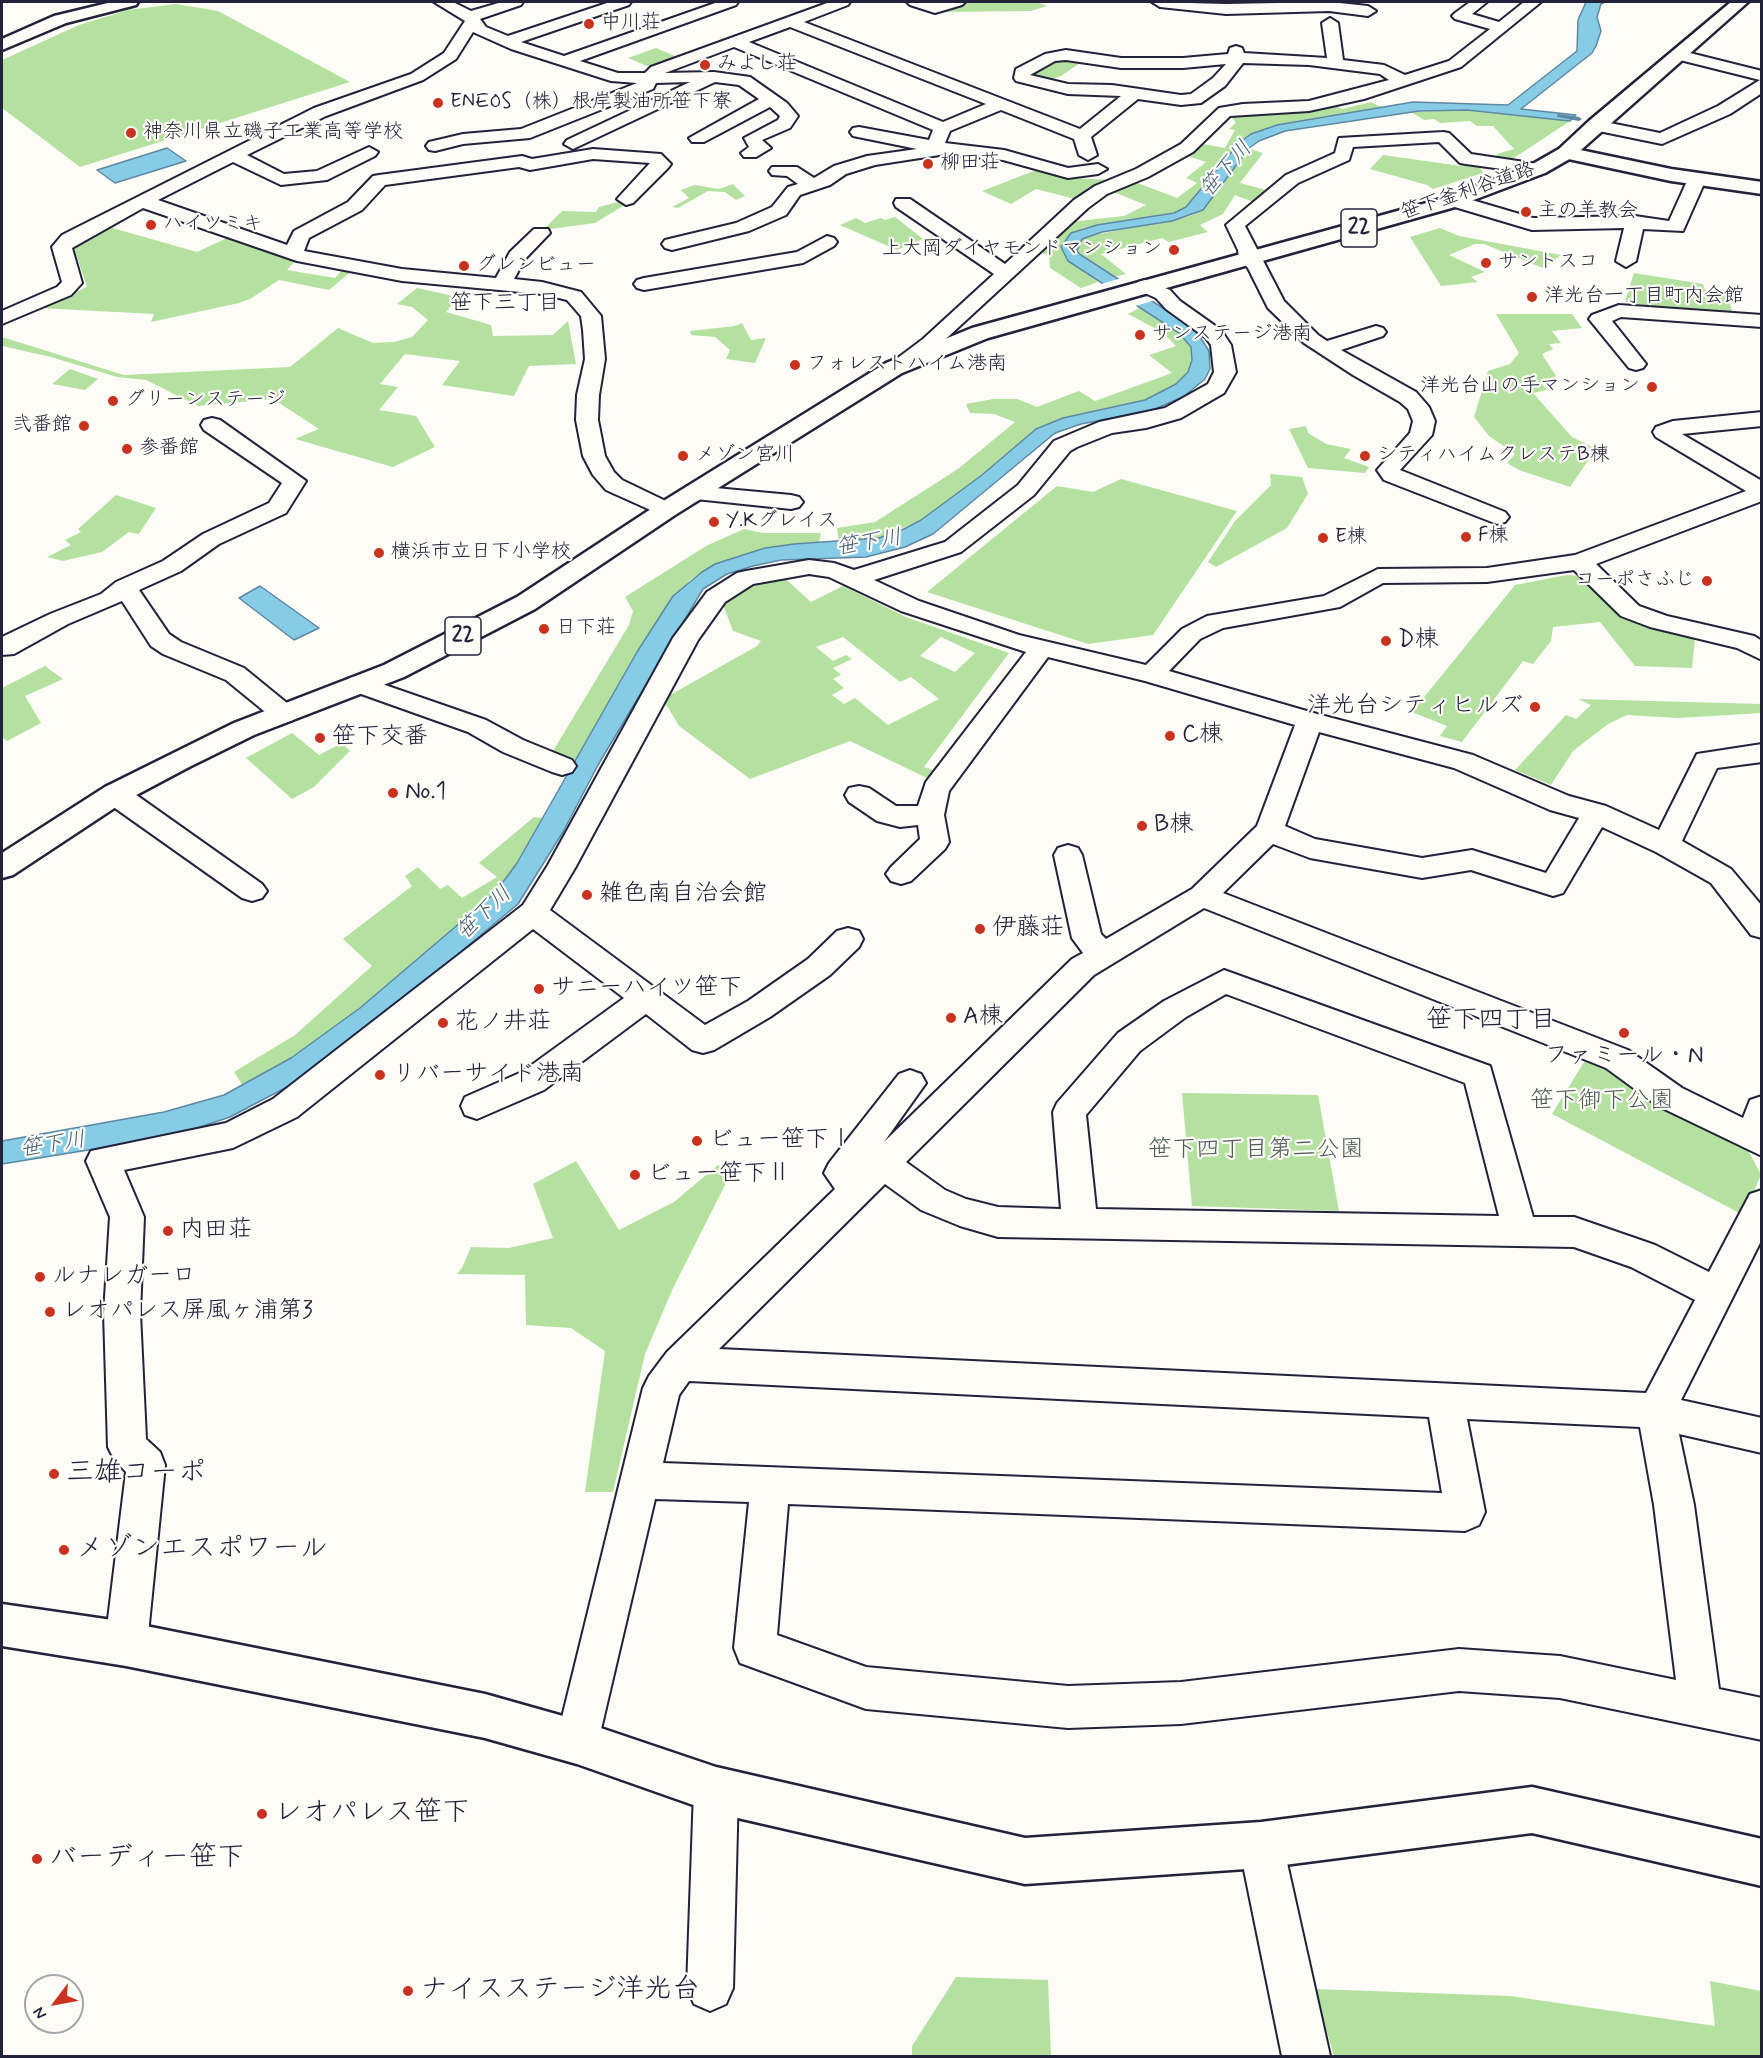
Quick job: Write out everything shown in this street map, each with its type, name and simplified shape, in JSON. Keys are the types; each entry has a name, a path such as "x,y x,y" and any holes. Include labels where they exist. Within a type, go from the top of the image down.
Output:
{"main road":[{"path":"2,45 60,19 130,2"},
{"name":"笹下釜利谷道路","path":"1145,286 1455,201 1539,169 1566,153 1595,125 1740,2"},
{"path":"1566,153 1697,179 1761,188"},
{"name":"22","path":"2,867 115,794 244,729 393,671 526,603 813,416 902,364 980,333 1145,286"},
{"path":"2,1625 126,1644 484,1716 577,1742 716,1790 1025,1862 1261,1845 1532,1810 1761,1863"}],"street":[{"path":"442,2 471,19 480,30 507,42 617,78 714,77 744,81 781,107 789,116 788,120 753,138 753,142 762,148 750,153"},
{"path":"2,318 64,291 72,283 62,247 69,239 320,112 424,73 450,56 471,19 516,2"},
{"path":"507,42 624,2"},
{"path":"567,60 731,2"},
{"path":"435,146 463,139 524,135 647,85 649,78 657,70 735,42 791,14 811,13 843,2"},
{"path":"915,2 934,8 957,2"},
{"path":"1160,2 1226,9 1329,6 1368,11"},
{"path":"1479,2 1460,16 1501,27"},
{"path":"902,364 930,343 1081,204 1101,190 1126,177 1142,173 1187,148 1226,112 1309,106 1455,64 1533,2"},
{"path":"791,14 1082,136"},
{"path":"1334,26 1336,64"},
{"path":"735,42 943,128 1002,104"},
{"path":"1236,55 1235,64 1219,82 1195,99 1181,100 1049,87 1022,78 1022,72 1051,57 1066,55 1121,63 1183,63 1236,55 1309,60 1384,70 1402,80"},
{"path":"1678,55 1761,76"},
{"path":"573,144 714,77"},
{"path":"1595,125 1662,139 1724,110 1761,85"},
{"path":"1082,136 1134,94"},
{"path":"698,138 752,108 770,101"},
{"path":"672,244 732,230 779,212 794,191 851,166 873,160 938,151 943,128"},
{"path":"860,132 939,147 1004,155 1068,173 1098,169 1126,177"},
{"path":"1082,136 1087,153 1098,169"},
{"path":"1497,517 1392,475 1388,470 1421,435 1424,421 1418,407 1408,397 1360,371 1311,339 1275,304 1257,266 1249,258 1248,250 1235,225 1292,179 1343,156 1345,142 1443,137 1466,159 1539,169"},
{"path":"235,156 280,180 321,177 369,152"},
{"path":"293,254 301,235 355,206 365,198 379,180 522,161 530,165 593,154 655,158 662,164 652,170 626,199"},
{"path":"778,171 791,171 812,185"},
{"path":"1455,201 1532,224 1635,222 1676,227 1697,179"},
{"path":"142,201 293,254 402,275 564,292 583,304 591,316 596,359 588,395 587,420 594,456 614,485 666,510"},
{"path":"904,203 1005,273"},
{"path":"1626,261 1635,222"},
{"path":"732,230 738,242 778,263"},
{"path":"952,237 970,231"},
{"path":"502,284 517,256 534,237 541,233"},
{"path":"644,284 778,263 803,257 827,242"},
{"path":"852,579 953,547 1026,490 1062,446 1069,442 1107,427 1146,421 1173,413 1216,388 1226,372 1221,345 1214,334 1173,305 1163,294 1145,286"},
{"path":"1636,364 1599,319 1619,306 1761,321"},
{"path":"1325,348 1376,332"},
{"path":"1761,419 1673,428 1664,432 1761,492"},
{"path":"2,645 5,648 59,619 110,599 125,587 172,566 211,539 278,508 295,481 212,425"},
{"path":"1151,674 1191,634 1216,621 1331,602 1378,576 1486,575 1580,562 1761,492"},
{"path":"694,493 791,502"},
{"path":"1580,562 1630,610 1659,622 1745,642 1761,652"},
{"path":"126,1644 147,1465 128,1447 122,1313 127,1217 104,1161 233,1135 285,1108 533,913 561,868 610,774 686,638 716,597 746,578 809,567 834,570 910,606 1012,641 1151,674 1310,721 1463,761 1560,803 1596,813 1666,845 1721,876 1761,927"},
{"path":"125,587 160,640 172,648 235,674 284,714"},
{"path":"901,874 935,842 930,815 936,789 1042,648"},
{"path":"359,684 477,726 513,746 562,766"},
{"path":"577,1742 663,1388 680,1364 1083,967 1202,896 1269,831 1310,721"},
{"path":"1666,845 1707,760 1761,753"},
{"path":"115,794 252,891"},
{"path":"859,795 887,814 900,818 930,815"},
{"path":"1269,831 1310,848 1422,868 1472,860 1553,886 1596,813"},
{"path":"1068,855 1088,938 1102,956"},
{"path":"1202,896 1617,1059 1670,1097 1759,1130"},
{"path":"533,913 703,1041 767,1003 819,966 849,939"},
{"path":"1080,1222 1069,1113 1129,1042 1175,1009 1224,981 1479,1075 1520,1232"},
{"path":"477,1107 533,1081 647,998"},
{"path":"858,1189 841,1173 910,1083"},
{"path":"883,1164 933,1200 960,1212 998,1222 1574,1232 1643,1256 1718,1294"},
{"path":"1700,1704 1674,1505 1656,1411 1718,1294 1761,1204"},
{"path":"680,1364 1656,1411 1761,1436"},
{"path":"641,1480 1464,1512 1445,1402"},
{"path":"770,1485 755,1648 866,1688 1068,1707 1181,1703 1459,1670 1560,1677 1700,1704 1761,1719"},
{"path":"710,1988 716,1790"},
{"path":"1261,1845 1306,2056"}],"green space":[{"path":"968,2 1037,2 1047,6 1031,11 941,12"},
{"path":"176,4 218,11 350,82 80,167 2,108 2,60 79,25 128,10"},
{"path":"656,48 677,57 649,67 628,58"},
{"path":"1063,58 1080,63 1061,76 1046,81 1033,78 1030,72"},
{"path":"1371,102 1381,107 1277,125 1251,134 1233,149 1186,207 1174,213 1082,228 1068,261 1098,282 1081,288 1050,268 1049,255 1035,252 1069,222 1124,216 1146,205 1111,191 1135,182 1177,198 1197,183 1186,178 1206,162 1187,156 1203,144 1225,148 1235,130 1229,129 1236,123 1230,115 1332,105 1342,109"},
{"path":"1467,110 1541,116 1570,121 1511,160 1498,159 1497,154 1514,149 1493,126 1477,126 1470,121 1440,123 1434,119 1424,120 1411,112"},
{"path":"1249,149 1263,153 1240,183 1270,191 1256,203 1235,195 1223,214 1200,225 1208,232 1169,242 1162,238 1101,254 1126,274 1115,277 1077,251 1082,239 1089,236 1190,216 1203,210"},
{"path":"1383,155 1461,166 1461,162 1478,164 1483,173 1433,189 1427,185 1370,169"},
{"path":"1039,169 1067,178 1113,180 1089,187 1075,199 1036,189 1011,204 982,191"},
{"path":"733,184 745,196 736,200 725,192 708,191 678,208 672,207 689,198 681,190 695,185 719,189"},
{"path":"622,201 636,204 623,206 595,223 543,230 562,211 596,212 599,207"},
{"path":"895,217 923,239 897,250 840,225 856,218 865,223"},
{"path":"109,227 197,252 227,238 296,260 287,270 335,278 344,268 353,270 329,290 279,280 250,299 239,303 151,322 154,314 40,308 87,287 73,245"},
{"path":"1440,228 1459,236 1561,255 1543,268 1484,244 1475,244 1449,255 1485,272 1471,277 1478,282 1441,286 1410,237"},
{"path":"1634,273 1703,284 1705,290 1726,292 1733,313 1631,304 1625,301"},
{"path":"417,288 458,297 446,312 491,325 493,336 553,335 568,321 576,364 529,366 514,396 442,385 460,361 405,354 380,384 398,387 379,410 416,416 435,447 393,467 295,439 319,429 273,399 198,406 146,380 117,377 51,357 2,346 2,337 124,375 290,367 338,328 373,343 394,342 412,337 428,320 412,307 397,304"},
{"path":"1139,308 1179,333 1191,347 1192,360 1188,373 1176,384 1145,400 1063,418 1036,429 982,475 921,520 879,538 839,542 837,528 875,522 958,469 1015,422 994,414 970,413 966,404 993,399 1017,399 1037,407 1079,391 1095,401 1172,373 1149,355 1176,346 1162,332 1128,314"},
{"path":"1496,314 1572,314 1582,328 1552,331 1561,343 1549,344 1553,349 1542,354 1556,376 1541,383 1547,390 1533,393 1572,437 1596,449 1570,487 1519,470 1507,463 1515,454 1489,436 1474,417 1488,371 1510,364 1519,353"},
{"path":"742,323 751,340 766,338 755,363 726,359 730,350 715,337 691,335 690,331 735,326"},
{"path":"70,369 98,379 85,390 52,384"},
{"path":"1306,426 1308,433 1326,444 1351,449 1344,458 1369,467 1365,473 1308,468 1289,429"},
{"path":"1270,474 1302,477 1308,494 1287,528 1216,567 1208,562 1235,521 1271,485"},
{"path":"1121,479 1237,511 1153,635 1088,644 927,592 1057,486 1093,492"},
{"path":"116,495 156,508 139,534 129,532 102,552 63,561 47,557 71,545 65,540 81,532 78,529"},
{"path":"744,529 763,533 821,533 819,542 794,544 715,564 690,580 659,617 576,760 550,756 629,625 633,611 625,597 706,546"},
{"path":"778,572 811,602 843,586 906,617 1009,653 924,767 941,773 931,780 850,741 750,779 679,726 663,699 757,646 761,641 733,631 724,607 727,597 740,587","holes":["843,637 900,682 911,677 939,699 888,725 855,698 844,704 832,695 844,688 833,679 841,675 833,668 852,659 846,655 833,661 816,647","941,637 975,653 955,672 920,656"]},
{"path":"1567,575 1582,576 1609,600 1622,618 1695,638 1692,668 1635,666 1600,622 1553,627 1551,641 1533,664 1523,661 1462,742 1440,736 1447,726 1412,712 1515,585"},
{"path":"45,666 63,679 25,696 41,723 7,741 2,737 2,688"},
{"path":"1578,699 1761,704 1761,713 1678,718 1627,715 1608,724 1573,751 1551,785 1515,770 1566,715 1576,719 1591,705"},
{"path":"292,733 319,755 342,743 350,751 314,787 292,799 246,758"},
{"path":"534,817 542,818 517,863 495,893 360,1008 291,1058 243,1086 234,1072 295,1035 372,966 343,939 412,886 405,876 418,867 440,889 448,885 462,898 497,877 479,863"},
{"name":"笹下御下公園","path":"1589,1054 1746,1146 1761,1175 1743,1215 1552,1114"},
{"name":"笹下四丁目第二公園","path":"1182,1093 1318,1095 1339,1211 1192,1206"},
{"path":"576,1161 619,1230 674,1202 718,1165 731,1173 673,1288 645,1354 613,1492 585,1492 605,1351 571,1328 526,1325 525,1275 457,1274 471,1247 509,1248 553,1238 533,1184"},
{"path":"956,1977 1048,1980 1051,2056 912,2056 912,2046"},
{"path":"1710,1981 1761,1991 1761,2056 1334,2056 1314,1989 1510,1996 1715,2026"}],"water":[{"name":"笹下川","path":"1586,2 1605,2 1601,4 1597,17 1601,31 1592,53 1521,109 1576,115 1570,121 1467,110 1419,111 1285,131 1259,141 1249,148 1203,210 1172,221 1102,232 1082,239 1077,251 1081,255 1195,329 1209,351 1210,369 1205,379 1183,397 1150,411 1081,424 1055,433 933,534 905,547 866,557 781,560 727,574 703,589 598,765 563,832 518,904 378,1021 302,1079 230,1117 194,1129 156,1139 2,1164 2,1141 164,1112 224,1095 291,1058 360,1008 495,893 517,863 637,652 673,596 702,572 715,564 765,548 879,538 904,529 921,520 982,475 1036,429 1063,418 1145,400 1176,384 1188,372 1192,360 1191,347 1179,333 1068,261 1061,247 1071,233 1097,225 1174,213 1186,207 1239,143 1251,134 1277,125 1413,102 1508,105 1577,51 1578,20"},
{"path":"167,148 186,161 115,183 97,170"},
{"path":"260,586 319,628 294,640 239,598"}],"pier":[{"path":"1122,278 1156,300 1132,307 1098,285"}],"waterway":[{"path":"1559,116 1579,119"}],"place":[{"name":"中川荘","path":"589,24"},
{"name":"みよし荘","path":"705,65"},
{"name":"ENEOS（株）根岸製油所笹下寮","path":"438,103"},
{"name":"神奈川県立磯子工業高等学校","path":"131,133"},
{"name":"柳田荘","path":"928,164"},
{"name":"主の羊教会","path":"1526,212"},
{"name":"ハイツミキ","path":"151,225"},
{"name":"上大岡ダイヤモンドマンション","path":"1174,250"},
{"name":"サントスコ","path":"1486,263"},
{"name":"グレンビュー","path":"464,266"},
{"name":"洋光台一丁目町内会館","path":"1532,297"},
{"name":"サンステージ港南","path":"1140,335"},
{"name":"フォレストハイム港南","path":"795,365"},
{"name":"洋光台山の手マンション","path":"1652,387"},
{"name":"グリーンステージ","path":"113,401"},
{"name":"弐番館","path":"84,426"},
{"name":"参番館","path":"127,449"},
{"name":"メゾン宮川","path":"683,456"},
{"name":"シティハイムクレステB棟","path":"1365,456"},
{"name":"Y.Kグレイス","path":"714,522"},
{"name":"F棟","path":"1466,537"},
{"name":"E棟","path":"1323,538"},
{"name":"横浜市立日下小学校","path":"379,553"},
{"name":"コーポさふじ","path":"1707,581"},
{"name":"日下荘","path":"544,629"},
{"name":"D棟","path":"1386,641"},
{"name":"洋光台シティヒルズ","path":"1535,707"},
{"name":"C棟","path":"1170,736"},
{"name":"笹下交番","path":"320,738"},
{"name":"No.1","path":"393,793"},
{"name":"B棟","path":"1142,826"},
{"name":"雑色南自治会館","path":"587,895"},
{"name":"伊藤荘","path":"980,929"},
{"name":"サニーハイツ笹下","path":"539,989"},
{"name":"A棟","path":"951,1018"},
{"name":"花ノ井荘","path":"443,1023"},
{"name":"ファミール・N","path":"1624,1033"},
{"name":"リバーサイド港南","path":"380,1075"},
{"name":"ビュー笹下Ⅰ","path":"697,1141"},
{"name":"ビュー笹下Ⅱ","path":"635,1175"},
{"name":"内田荘","path":"168,1231"},
{"name":"ルナレガーロ","path":"40,1277"},
{"name":"レオパレス屏風ヶ浦第3","path":"50,1312"},
{"name":"三雄コーポ","path":"54,1474"},
{"name":"メゾンエスポワール","path":"64,1550"},
{"name":"レオパレス笹下","path":"262,1814"},
{"name":"バーディー笹下","path":"37,1859"},
{"name":"ナイスステージ洋光台","path":"408,1991"}],"district":[{"name":"笹下三丁目","path":"505,304"},
{"name":"笹下四丁目","path":"1491,1022"}]}
